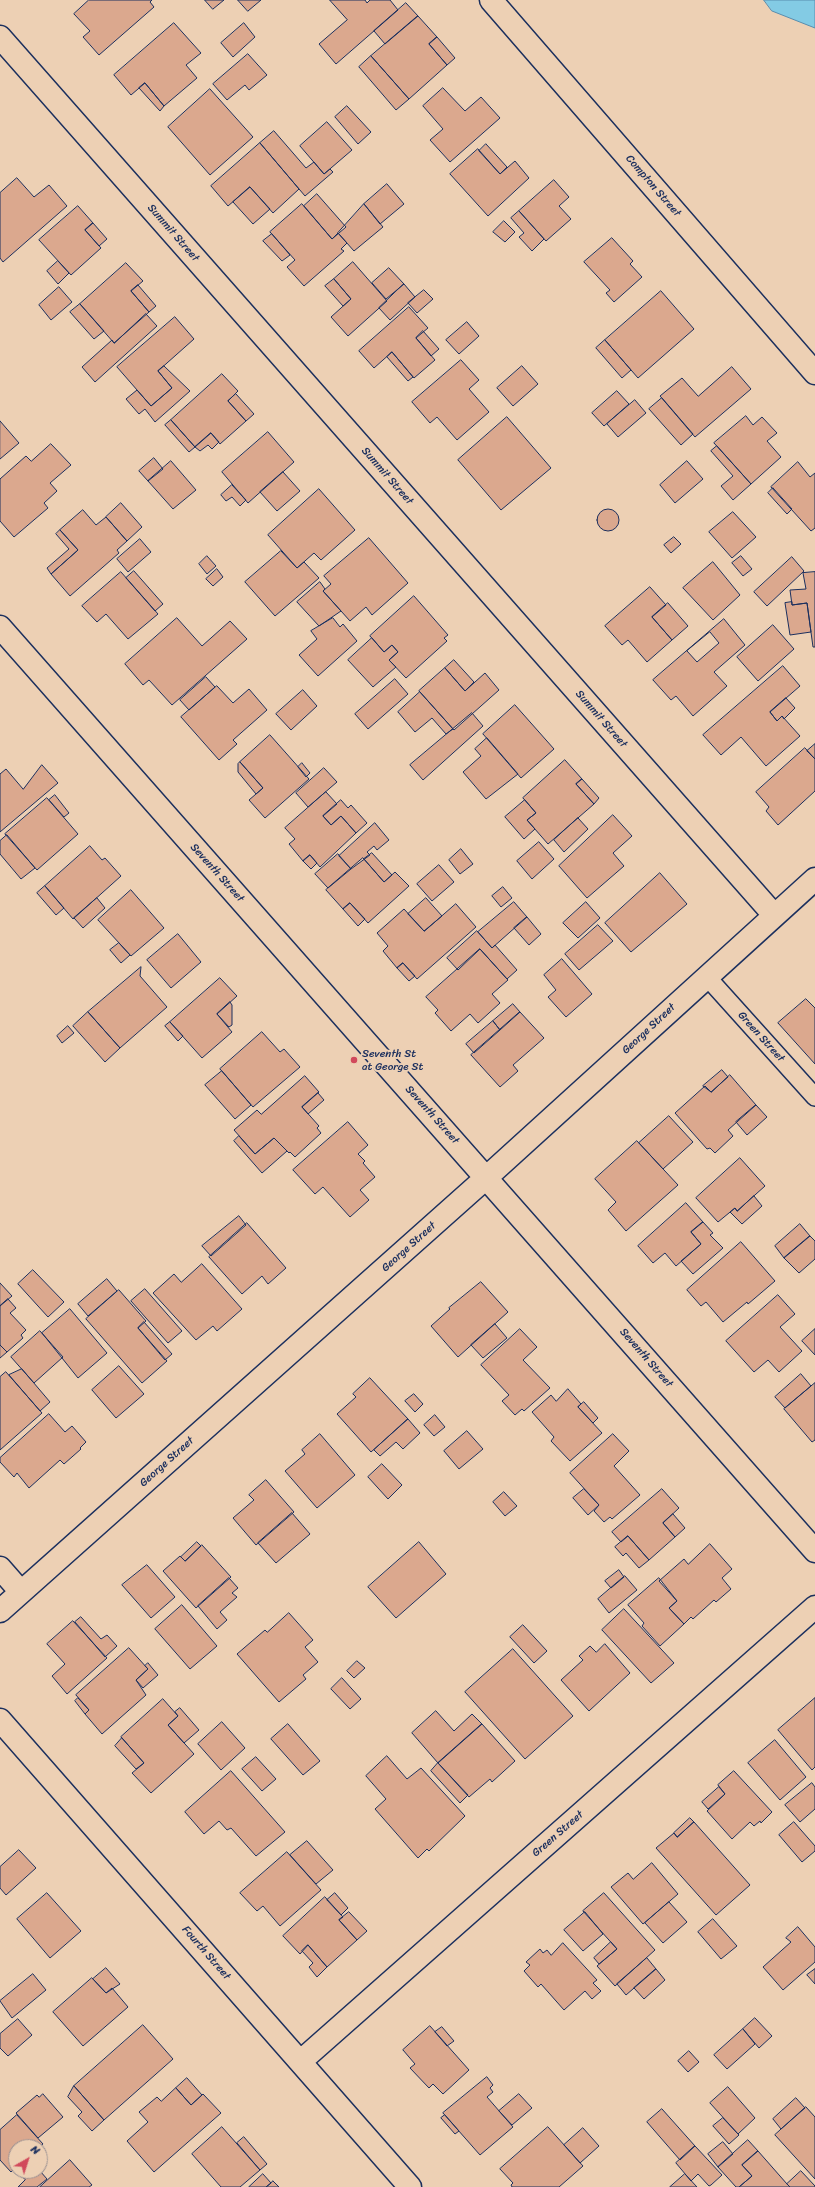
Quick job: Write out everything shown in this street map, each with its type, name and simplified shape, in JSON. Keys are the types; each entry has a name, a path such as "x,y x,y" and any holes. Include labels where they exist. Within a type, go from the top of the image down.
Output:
{"street":[{"name":"Compton Street","path":"491,0 815,373"},
{"name":"Summit Street","path":"0,36 774,915"},
{"name":"Seventh Street","path":"0,627 815,1550"},
{"name":"George Street","path":"0,1611 488,1178 707,976 815,879"},
{"path":"0,1568 21,1592"},
{"name":"Green Street","path":"301,2061 815,1607"},
{"name":"Fourth Street","path":"0,1720 301,2061 410,2187"}],"lane":[{"name":"Green Street","path":"707,976 815,1097"}],"water":[{"path":"764,0 815,0 815,28 772,11"}],"building":[{"path":"89,0 152,0 150,2 154,7 99,55 83,37 90,31 74,14"},
{"path":"205,0 224,0 213,9"},
{"path":"238,0 261,0 248,11"},
{"path":"330,0 365,0 367,3 370,0 390,0 398,10 336,64 319,44 347,20"},
{"path":"406,3 418,16 385,44 374,31"},
{"path":"418,16 437,37 429,44 447,65 409,99 371,56"},
{"path":"174,23 201,53 186,65 197,78 164,106 145,83 131,95 114,75"},
{"path":"244,23 255,37 233,57 221,43"},
{"path":"437,37 455,58 447,65 429,44"},
{"path":"248,54 267,75 249,90 245,85 227,100 213,84"},
{"path":"371,56 409,99 396,110 359,67"},
{"path":"145,83 164,106 160,111 139,88"},
{"path":"443,88 465,111 481,97 500,118 450,162 430,140 443,129 423,106"},
{"path":"210,89 253,137 210,175 168,127"},
{"path":"347,106 371,132 358,144 335,117"},
{"path":"327,122 352,150 324,174 300,146"},
{"path":"274,131 306,168 314,162 324,174 330,169 333,172 305,196 260,143"},
{"path":"260,143 299,189 273,213 250,187 228,206 211,186"},
{"path":"486,144 507,167 500,174 479,151"},
{"path":"478,149 500,174 515,161 529,178 488,216 450,174"},
{"path":"17,178 34,197 49,185 67,206 3,262 0,258 0,193"},
{"path":"554,180 569,197 559,206 571,219 546,241 519,211"},
{"path":"387,184 404,204 380,224 364,204"},
{"path":"250,187 270,209 253,224 233,202"},
{"path":"317,194 346,227 332,239 304,206"},
{"path":"302,204 332,239 338,233 347,243 341,249 344,251 304,286 287,267 295,260 270,232"},
{"path":"364,204 383,227 354,251 338,233"},
{"path":"78,206 93,223 85,230 101,248 71,275 39,240"},
{"path":"519,211 544,239 532,251 519,237 524,233 511,218"},
{"path":"504,221 515,232 505,242 493,232"},
{"path":"93,223 107,239 99,246 85,230"},
{"path":"272,234 290,255 282,261 263,241"},
{"path":"612,238 633,261 630,264 642,277 614,302 606,293 610,290 584,262"},
{"path":"58,261 69,273 58,284 47,271"},
{"path":"353,262 387,301 348,336 331,317 351,299 334,279"},
{"path":"126,263 143,281 131,291 149,312 114,343 80,304"},
{"path":"389,268 404,284 386,299 372,283"},
{"path":"334,279 351,299 343,306 325,286"},
{"path":"404,284 415,297 390,320 379,308"},
{"path":"138,285 156,306 149,312 131,291"},
{"path":"59,287 72,302 51,320 39,305"},
{"path":"424,290 433,299 417,313 408,303"},
{"path":"661,291 694,329 638,378 605,340"},
{"path":"80,304 104,331 94,339 70,312"},
{"path":"409,307 428,328 416,338 435,360 414,378 392,352 374,368 359,351"},
{"path":"146,314 157,326 95,382 82,367 112,340 114,343"},
{"path":"175,317 194,339 158,371 172,388 151,406 117,367"},
{"path":"467,322 479,336 459,354 446,340"},
{"path":"423,331 439,349 431,356 416,338"},
{"path":"605,340 631,370 622,378 596,348"},
{"path":"392,352 413,377 408,381 387,357"},
{"path":"461,360 479,380 469,389 489,412 457,440 437,417 430,423 412,402"},
{"path":"164,366 190,391 155,422 145,409 139,414 126,399 137,390 151,406 172,388 158,371"},
{"path":"522,366 538,384 513,406 497,388"},
{"path":"732,367 751,389 695,437 660,396 682,378 698,396"},
{"path":"222,374 238,391 228,401 246,421 220,444 211,433 195,447 171,420"},
{"path":"617,391 629,404 604,426 592,413"},
{"path":"236,394 254,414 246,421 228,401"},
{"path":"662,398 693,434 681,445 649,409"},
{"path":"635,400 646,413 618,437 607,424"},
{"path":"746,416 753,425 762,417 777,433 767,441 781,457 751,484 714,443"},
{"path":"507,417 551,468 501,510 458,460"},
{"path":"171,420 195,447 189,452 165,425"},
{"path":"0,421 19,443 0,459"},
{"path":"268,432 294,462 248,503 222,472"},
{"path":"211,433 219,442 212,449 208,445 200,451 195,447"},
{"path":"51,444 71,465 50,483 57,491 44,503 48,508 14,537 0,521 0,479 26,456 31,461"},
{"path":"717,446 751,484 733,500 721,486 733,476 711,451"},
{"path":"154,458 163,469 148,481 139,471"},
{"path":"171,461 196,490 173,509 148,481"},
{"path":"687,461 703,479 675,503 660,485"},
{"path":"798,462 810,477 815,473 815,528 811,531 771,487"},
{"path":"283,472 300,491 277,511 260,492"},
{"path":"232,485 246,500 240,506 232,497 226,501 221,495"},
{"path":"773,488 792,509 787,514 768,493"},
{"path":"319,489 355,530 321,560 314,553 297,568 268,535"},
{"path":"121,503 142,527 127,541 106,517"},
{"path":"608,509 616,512 619,520 616,528 608,531 600,528 597,520 600,512"},
{"path":"83,510 96,525 106,517 127,541 117,550 119,553 70,596 51,574 78,550 60,530"},
{"path":"733,512 756,537 732,558 709,532"},
{"path":"60,530 78,550 51,574 47,568 69,549 56,534"},
{"path":"674,537 681,544 671,553 664,545"},
{"path":"369,538 408,583 372,615 366,607 350,621 323,591 331,584 324,576"},
{"path":"140,539 151,552 128,572 117,559"},
{"path":"281,551 297,568 304,562 319,578 275,616 245,582"},
{"path":"207,556 216,566 207,574 199,564"},
{"path":"741,556 752,569 743,576 732,563"},
{"path":"792,557 804,571 767,606 754,592"},
{"path":"713,562 740,595 713,620 683,588"},
{"path":"217,569 223,577 213,586 206,579"},
{"path":"134,571 163,604 155,611 126,578"},
{"path":"121,572 158,614 128,639 106,614 97,622 82,606"},
{"path":"815,572 815,647 813,647 807,603 792,605 790,590 806,589 803,573"},
{"path":"320,582 325,589 323,591 341,611 319,626 297,602"},
{"path":"650,587 666,605 652,617 672,640 647,662 628,640 622,645 605,626"},
{"path":"414,596 448,635 444,638 447,641 406,678 389,660 398,652 392,645 384,652 370,636"},
{"path":"792,602 792,605 807,603 811,632 790,635 785,603"},
{"path":"668,603 688,626 672,640 652,617"},
{"path":"177,618 202,646 230,621 247,639 172,705 149,680 143,685 125,664"},
{"path":"333,618 340,627 343,624 357,641 318,676 299,655 317,639 311,631"},
{"path":"724,619 745,645 714,672 727,686 693,716 676,696 671,700 653,680"},
{"path":"773,625 794,649 758,681 737,657"},
{"path":"710,632 719,643 697,662 687,651"},
{"path":"372,638 384,652 392,645 398,652 389,660 396,667 373,687 348,660"},
{"path":"454,660 474,682 465,691 445,668"},
{"path":"783,666 800,686 770,712 777,721 782,716 800,736 766,766 741,737 721,755 703,735"},
{"path":"445,668 465,691 485,673 499,690 454,730 419,691"},
{"path":"206,677 215,687 189,710 180,700"},
{"path":"395,679 408,694 368,729 355,714"},
{"path":"217,686 233,703 249,689 267,710 233,740 237,744 219,760 181,717"},
{"path":"303,690 317,706 291,730 276,714"},
{"path":"420,692 453,729 446,734 432,718 415,732 398,712"},
{"path":"786,698 795,708 784,719 782,716 777,721 770,712"},
{"path":"515,705 554,749 521,778 483,734"},
{"path":"472,713 483,726 423,780 410,765"},
{"path":"270,735 309,779 265,818 249,800 263,788 240,762"},
{"path":"487,738 518,774 486,799 463,772 481,756 475,749"},
{"path":"815,744 815,759 807,751"},
{"path":"805,748 815,759 815,791 778,825 766,811 769,807 756,792"},
{"path":"565,760 582,779 576,784 594,804 548,844 527,820 536,813 523,798"},
{"path":"240,762 263,788 256,794 238,772 238,764"},
{"path":"302,763 310,773 306,777 298,767"},
{"path":"42,765 58,783 0,832 0,774 6,769 23,789"},
{"path":"324,768 337,782 308,807 296,793"},
{"path":"582,779 599,798 594,804 576,784"},
{"path":"326,792 337,804 323,816 331,825 341,816 356,833 320,867 310,855 303,861 289,844 295,839 285,828"},
{"path":"55,795 69,813 64,817 49,800"},
{"path":"47,798 78,834 37,870 5,834"},
{"path":"341,800 348,808 351,805 367,823 356,833 341,816 331,825 323,816"},
{"path":"525,800 536,813 527,820 535,829 524,839 505,817"},
{"path":"613,815 632,836 613,853 624,866 587,898 559,866"},
{"path":"578,818 588,829 564,852 554,840"},
{"path":"375,823 389,840 377,850 374,846 367,852 370,855 351,869 339,856"},
{"path":"7,835 35,868 21,879 0,854 0,841"},
{"path":"539,842 554,859 532,879 517,861"},
{"path":"90,846 102,860 105,858 121,876 73,919 45,886"},
{"path":"461,849 473,864 460,874 449,860"},
{"path":"372,853 392,875 384,882 364,859"},
{"path":"338,854 351,869 328,888 315,874"},
{"path":"310,855 317,863 311,869 303,861"},
{"path":"363,858 384,882 395,872 409,886 368,923 350,903 343,909 326,890"},
{"path":"439,865 454,882 432,901 417,884"},
{"path":"660,873 687,904 631,952 605,923"},
{"path":"45,886 64,908 56,915 37,893"},
{"path":"503,887 512,898 501,907 492,896"},
{"path":"131,890 164,928 131,956 98,920"},
{"path":"97,898 105,908 83,928 74,918"},
{"path":"426,898 442,916 424,931 408,914"},
{"path":"514,902 527,917 492,948 478,932"},
{"path":"586,902 600,918 578,938 563,923"},
{"path":"350,903 365,919 358,926 343,909"},
{"path":"456,904 476,927 417,979 403,963 397,968 383,951 388,946 377,933 404,909 424,931"},
{"path":"527,917 541,934 529,945 514,928"},
{"path":"598,925 613,941 579,970 565,954"},
{"path":"477,931 492,948 495,945 517,970 507,979 480,949 458,970 447,958"},
{"path":"178,934 201,962 171,988 147,960"},
{"path":"119,943 130,955 121,963 110,950"},
{"path":"480,949 508,980 492,994 500,1003 478,1023 470,1014 451,1031 435,1013 438,1010 426,997"},
{"path":"562,959 592,994 566,1017 548,997 556,990 544,975"},
{"path":"403,963 415,976 409,981 397,968"},
{"path":"141,967 140,976 167,1007 120,1048 88,1012"},
{"path":"220,978 237,996 217,1014 232,1032 202,1058 170,1022"},
{"path":"806,999 815,1008 815,1064 778,1023"},
{"path":"230,1002 232,1005 232,1025 229,1027 217,1014"},
{"path":"513,1004 520,1012 500,1030 493,1021"},
{"path":"88,1012 120,1048 105,1062 73,1026"},
{"path":"520,1012 544,1038 513,1065 518,1071 500,1087 471,1055"},
{"path":"493,1021 500,1030 474,1053 466,1044"},
{"path":"170,1022 183,1036 178,1041 165,1026"},
{"path":"68,1026 74,1033 62,1043 57,1036"},
{"path":"262,1032 280,1052 284,1049 300,1067 253,1107 220,1069"},
{"path":"722,1070 728,1077 711,1092 703,1086"},
{"path":"222,1071 251,1105 235,1119 205,1085"},
{"path":"730,1075 756,1105 728,1130 733,1136 715,1153 710,1148 707,1149 675,1113 705,1086 711,1092"},
{"path":"305,1076 319,1092 302,1107 319,1126 317,1128 321,1133 295,1157 274,1138 255,1154 234,1130 257,1110 261,1114"},
{"path":"318,1093 324,1100 308,1114 302,1107"},
{"path":"756,1105 767,1117 747,1135 736,1122"},
{"path":"669,1116 693,1142 663,1169 639,1143"},
{"path":"348,1122 368,1145 358,1154 365,1161 363,1163 375,1177 360,1190 369,1200 350,1217 323,1187 315,1194 293,1170"},
{"path":"239,1136 255,1154 274,1138 287,1151 262,1173 234,1141"},
{"path":"637,1141 678,1185 626,1231 608,1210 616,1202 595,1179"},
{"path":"740,1158 765,1186 737,1211 735,1208 718,1222 696,1198"},
{"path":"754,1196 762,1206 742,1224 730,1212 735,1208 737,1211"},
{"path":"686,1203 703,1222 691,1232 701,1244 676,1266 665,1253 653,1263 638,1246"},
{"path":"239,1216 246,1225 211,1256 202,1246"},
{"path":"703,1222 713,1233 710,1235 723,1248 693,1274 681,1261 701,1244 691,1232"},
{"path":"247,1223 286,1268 268,1284 262,1276 242,1294 209,1257"},
{"path":"800,1224 810,1236 784,1258 775,1246"},
{"path":"810,1236 815,1241 815,1259 799,1273 784,1258"},
{"path":"741,1242 775,1281 748,1304 747,1302 723,1322 706,1302 701,1306 687,1290"},
{"path":"202,1264 242,1309 217,1331 213,1326 196,1340 153,1293 174,1274 181,1282"},
{"path":"33,1270 64,1302 48,1317 18,1284"},
{"path":"107,1279 117,1291 88,1316 78,1304"},
{"path":"481,1282 508,1312 458,1357 431,1326 450,1309 449,1308"},
{"path":"0,1283 12,1296 0,1306"},
{"path":"145,1289 182,1331 168,1343 131,1301"},
{"path":"119,1290 146,1321 138,1328 167,1361 142,1383 86,1319"},
{"path":"778,1295 795,1314 780,1327 802,1351 779,1372 768,1360 754,1372 726,1341"},
{"path":"8,1299 16,1308 10,1313 26,1330 21,1335 23,1338 7,1352 0,1345 0,1306"},
{"path":"70,1309 107,1353 78,1378 42,1333"},
{"path":"144,1322 172,1354 165,1360 138,1328"},
{"path":"495,1324 507,1338 483,1358 471,1345"},
{"path":"520,1329 537,1347 523,1360 550,1388 524,1411 522,1409 515,1415 502,1401 509,1395 481,1365"},
{"path":"815,1329 815,1355 802,1341"},
{"path":"40,1331 63,1357 34,1383 11,1357"},
{"path":"0,1345 7,1352 0,1358"},
{"path":"119,1366 144,1394 116,1418 92,1390"},
{"path":"22,1369 50,1402 40,1411 9,1375"},
{"path":"6,1372 42,1413 0,1450 0,1377"},
{"path":"801,1374 811,1386 785,1408 775,1397"},
{"path":"370,1378 408,1419 371,1452 337,1414 356,1397 353,1394"},
{"path":"815,1383 815,1440 812,1442 784,1409"},
{"path":"568,1389 581,1404 578,1407 602,1433 570,1461 551,1441 554,1437 532,1412 551,1395 556,1401"},
{"path":"414,1394 423,1404 415,1412 405,1401"},
{"path":"584,1402 598,1418 593,1423 578,1407"},
{"path":"49,1414 65,1432 72,1426 86,1442 80,1448 81,1449 64,1464 60,1460 29,1488 17,1473 14,1477 0,1462 0,1458"},
{"path":"435,1415 445,1427 434,1436 424,1425"},
{"path":"408,1419 420,1433 403,1449 396,1442 380,1456 374,1450"},
{"path":"467,1431 483,1449 459,1469 444,1451"},
{"path":"320,1434 355,1475 317,1508 285,1471 305,1454 302,1450"},
{"path":"613,1434 629,1451 614,1466 640,1495 612,1519 610,1517 604,1522 594,1511 599,1505 570,1473"},
{"path":"382,1464 402,1485 388,1499 368,1477"},
{"path":"266,1480 294,1512 256,1545 233,1518 254,1500 249,1495"},
{"path":"584,1489 599,1505 588,1515 573,1498"},
{"path":"662,1489 679,1508 663,1523 675,1537 649,1560 628,1536 621,1542 612,1532"},
{"path":"504,1492 517,1506 505,1516 493,1502"},
{"path":"292,1513 310,1534 276,1563 258,1543"},
{"path":"673,1514 685,1528 675,1537 663,1523"},
{"path":"628,1536 649,1560 639,1568 626,1553 623,1556 615,1547"},
{"path":"197,1542 201,1546 185,1561 181,1557"},
{"path":"419,1542 446,1574 396,1618 368,1587"},
{"path":"710,1544 732,1569 722,1578 731,1589 716,1602 714,1600 693,1619 691,1617 684,1624 669,1608 677,1601 659,1581 684,1559 688,1564"},
{"path":"202,1545 231,1577 196,1608 163,1571 180,1556 185,1561"},
{"path":"147,1565 175,1597 151,1618 122,1585"},
{"path":"619,1570 624,1577 611,1588 605,1581"},
{"path":"625,1576 637,1590 609,1613 598,1599"},
{"path":"229,1578 238,1588 232,1593 237,1597 220,1612 227,1620 217,1629 198,1606"},
{"path":"659,1578 677,1601 669,1608 684,1624 660,1646 642,1626 644,1623 628,1605"},
{"path":"182,1605 217,1646 190,1669 155,1629"},
{"path":"624,1609 674,1663 651,1683 602,1630"},
{"path":"289,1613 313,1640 305,1647 318,1662 303,1675 306,1679 279,1702 237,1654 265,1630 267,1632"},
{"path":"81,1617 101,1639 107,1635 117,1646 105,1657 75,1622"},
{"path":"73,1621 107,1658 67,1694 52,1676 65,1664 47,1644"},
{"path":"523,1625 547,1651 534,1663 510,1637"},
{"path":"605,1644 630,1673 589,1711 561,1680 583,1660 579,1656 590,1646 596,1652"},
{"path":"129,1648 148,1669 136,1680 146,1695 102,1734 85,1714 89,1710 76,1695"},
{"path":"513,1649 573,1716 525,1759 465,1692"},
{"path":"357,1661 365,1668 354,1678 347,1671"},
{"path":"148,1663 158,1675 143,1688 136,1680 148,1669 145,1666"},
{"path":"342,1678 361,1699 350,1709 331,1689"},
{"path":"78,1698 89,1710 85,1714 75,1701"},
{"path":"815,1698 815,1767 812,1770 778,1730"},
{"path":"163,1699 178,1716 168,1725 194,1754 151,1793 132,1773 144,1763 121,1737"},
{"path":"180,1708 199,1730 184,1743 168,1725 178,1716 175,1712"},
{"path":"436,1711 454,1731 472,1714 482,1724 438,1763 412,1733"},
{"path":"222,1722 245,1748 221,1770 198,1744"},
{"path":"288,1724 320,1761 303,1775 271,1739"},
{"path":"482,1724 515,1761 492,1782 490,1779 469,1797 438,1763"},
{"path":"122,1738 144,1763 136,1769 115,1746"},
{"path":"775,1740 806,1777 780,1800 748,1763"},
{"path":"387,1756 407,1779 421,1768 465,1816 429,1851 427,1849 418,1858 375,1809 386,1799 366,1776"},
{"path":"256,1757 276,1779 262,1791 242,1769"},
{"path":"438,1763 468,1795 460,1803 431,1771"},
{"path":"231,1771 285,1832 256,1856 231,1828 227,1830 219,1821 204,1834 185,1812"},
{"path":"734,1771 772,1812 761,1823 760,1821 754,1826 750,1822 732,1839 707,1811 725,1794 718,1785"},
{"path":"812,1783 815,1787 815,1809 800,1822 785,1805"},
{"path":"719,1787 725,1794 708,1809 702,1802"},
{"path":"690,1818 694,1822 677,1837 674,1833"},
{"path":"694,1822 750,1885 716,1915 656,1848 674,1833 677,1837"},
{"path":"794,1822 815,1846 815,1851 802,1862 779,1835"},
{"path":"307,1841 333,1870 316,1884 290,1855"},
{"path":"19,1850 36,1868 6,1895 0,1888 0,1867"},
{"path":"287,1852 321,1890 280,1926 263,1906 257,1911 240,1893"},
{"path":"652,1863 678,1894 643,1924 611,1887 628,1873 633,1879"},
{"path":"47,1893 81,1931 50,1958 17,1919"},
{"path":"335,1893 348,1908 341,1915 327,1900"},
{"path":"604,1893 655,1950 615,1986 597,1966 617,1949 583,1911"},
{"path":"325,1897 343,1917 339,1920 357,1940 327,1967 308,1945 300,1954 283,1936"},
{"path":"669,1902 687,1922 663,1943 645,1923"},
{"path":"349,1912 367,1931 357,1940 339,1920"},
{"path":"585,1912 603,1934 583,1951 564,1930"},
{"path":"713,1919 737,1946 721,1959 698,1932"},
{"path":"798,1927 815,1947 815,1962 783,1990 763,1967 791,1942 786,1938"},
{"path":"611,1942 617,1949 599,1964 594,1958"},
{"path":"563,1943 597,1980 593,1983 601,1991 592,1999 585,1991 564,2010 541,1984 538,1987 524,1971 530,1965 526,1962 540,1949 543,1953 547,1950 551,1955"},
{"path":"308,1945 327,1967 317,1977 309,1967 313,1963 302,1951"},
{"path":"647,1958 656,1969 626,1995 617,1984"},
{"path":"106,1968 120,1984 106,1993 93,1979"},
{"path":"656,1969 665,1980 644,1999 634,1988"},
{"path":"815,1969 815,1984 807,1975"},
{"path":"33,1974 46,1990 12,2018 0,2001"},
{"path":"92,1978 106,1993 112,1988 128,2007 83,2046 53,2012"},
{"path":"755,2018 772,2036 759,2048 743,2029"},
{"path":"18,2019 32,2035 8,2056 0,2048 0,2034"},
{"path":"143,2025 173,2059 104,2120 74,2086"},
{"path":"430,2026 469,2070 443,2094 433,2084 429,2088 410,2068 415,2064 403,2050"},
{"path":"442,2027 454,2041 447,2046 435,2032"},
{"path":"743,2029 755,2044 727,2069 714,2055"},
{"path":"689,2051 699,2062 688,2072 678,2061"},
{"path":"487,2077 493,2085 490,2088 493,2092 487,2097 513,2127 480,2155 443,2113"},
{"path":"187,2078 202,2095 191,2105 176,2088"},
{"path":"74,2086 104,2120 92,2131 78,2116 82,2112 68,2097"},
{"path":"728,2087 755,2118 738,2134 710,2103"},
{"path":"176,2088 191,2105 203,2094 221,2113 154,2172 127,2141 148,2122 139,2112 157,2097 161,2101"},
{"path":"43,2094 63,2117 38,2138 16,2113 37,2095 39,2097"},
{"path":"519,2094 532,2108 512,2125 499,2111"},
{"path":"796,2098 805,2108 781,2129 773,2119"},
{"path":"806,2107 815,2117 815,2179 775,2135"},
{"path":"662,2109 695,2146 680,2160 647,2122"},
{"path":"17,2115 39,2139 8,2139 8,2169 0,2160 0,2130"},
{"path":"445,2115 459,2131 455,2134 441,2118"},
{"path":"723,2118 739,2135 729,2144 713,2126"},
{"path":"222,2127 260,2170 240,2187 221,2187 192,2154"},
{"path":"548,2127 583,2166 559,2187 512,2187 511,2185 513,2183 500,2169"},
{"path":"583,2128 599,2146 580,2163 564,2145"},
{"path":"244,2137 267,2164 260,2170 237,2143"},
{"path":"748,2140 758,2151 742,2165 752,2176 739,2187 736,2187 718,2167"},
{"path":"723,2142 733,2154 718,2167 708,2154"},
{"path":"695,2146 722,2175 709,2186 698,2174 691,2181 676,2163"},
{"path":"758,2151 790,2187 739,2187 752,2176 742,2165"},
{"path":"70,2160 92,2185 89,2187 40,2187"},
{"path":"801,2171 815,2187 790,2187 787,2184"},
{"path":"263,2174 271,2183 266,2187 249,2187"},
{"path":"685,2174 697,2187 670,2187"},
{"path":"24,2179 47,2179 37,2187 18,2187 25,2180"},
{"path":"273,2181 279,2187 266,2187 271,2183"}],"place":[{"name":"Seventh St at George St","path":"354,1060"}]}
